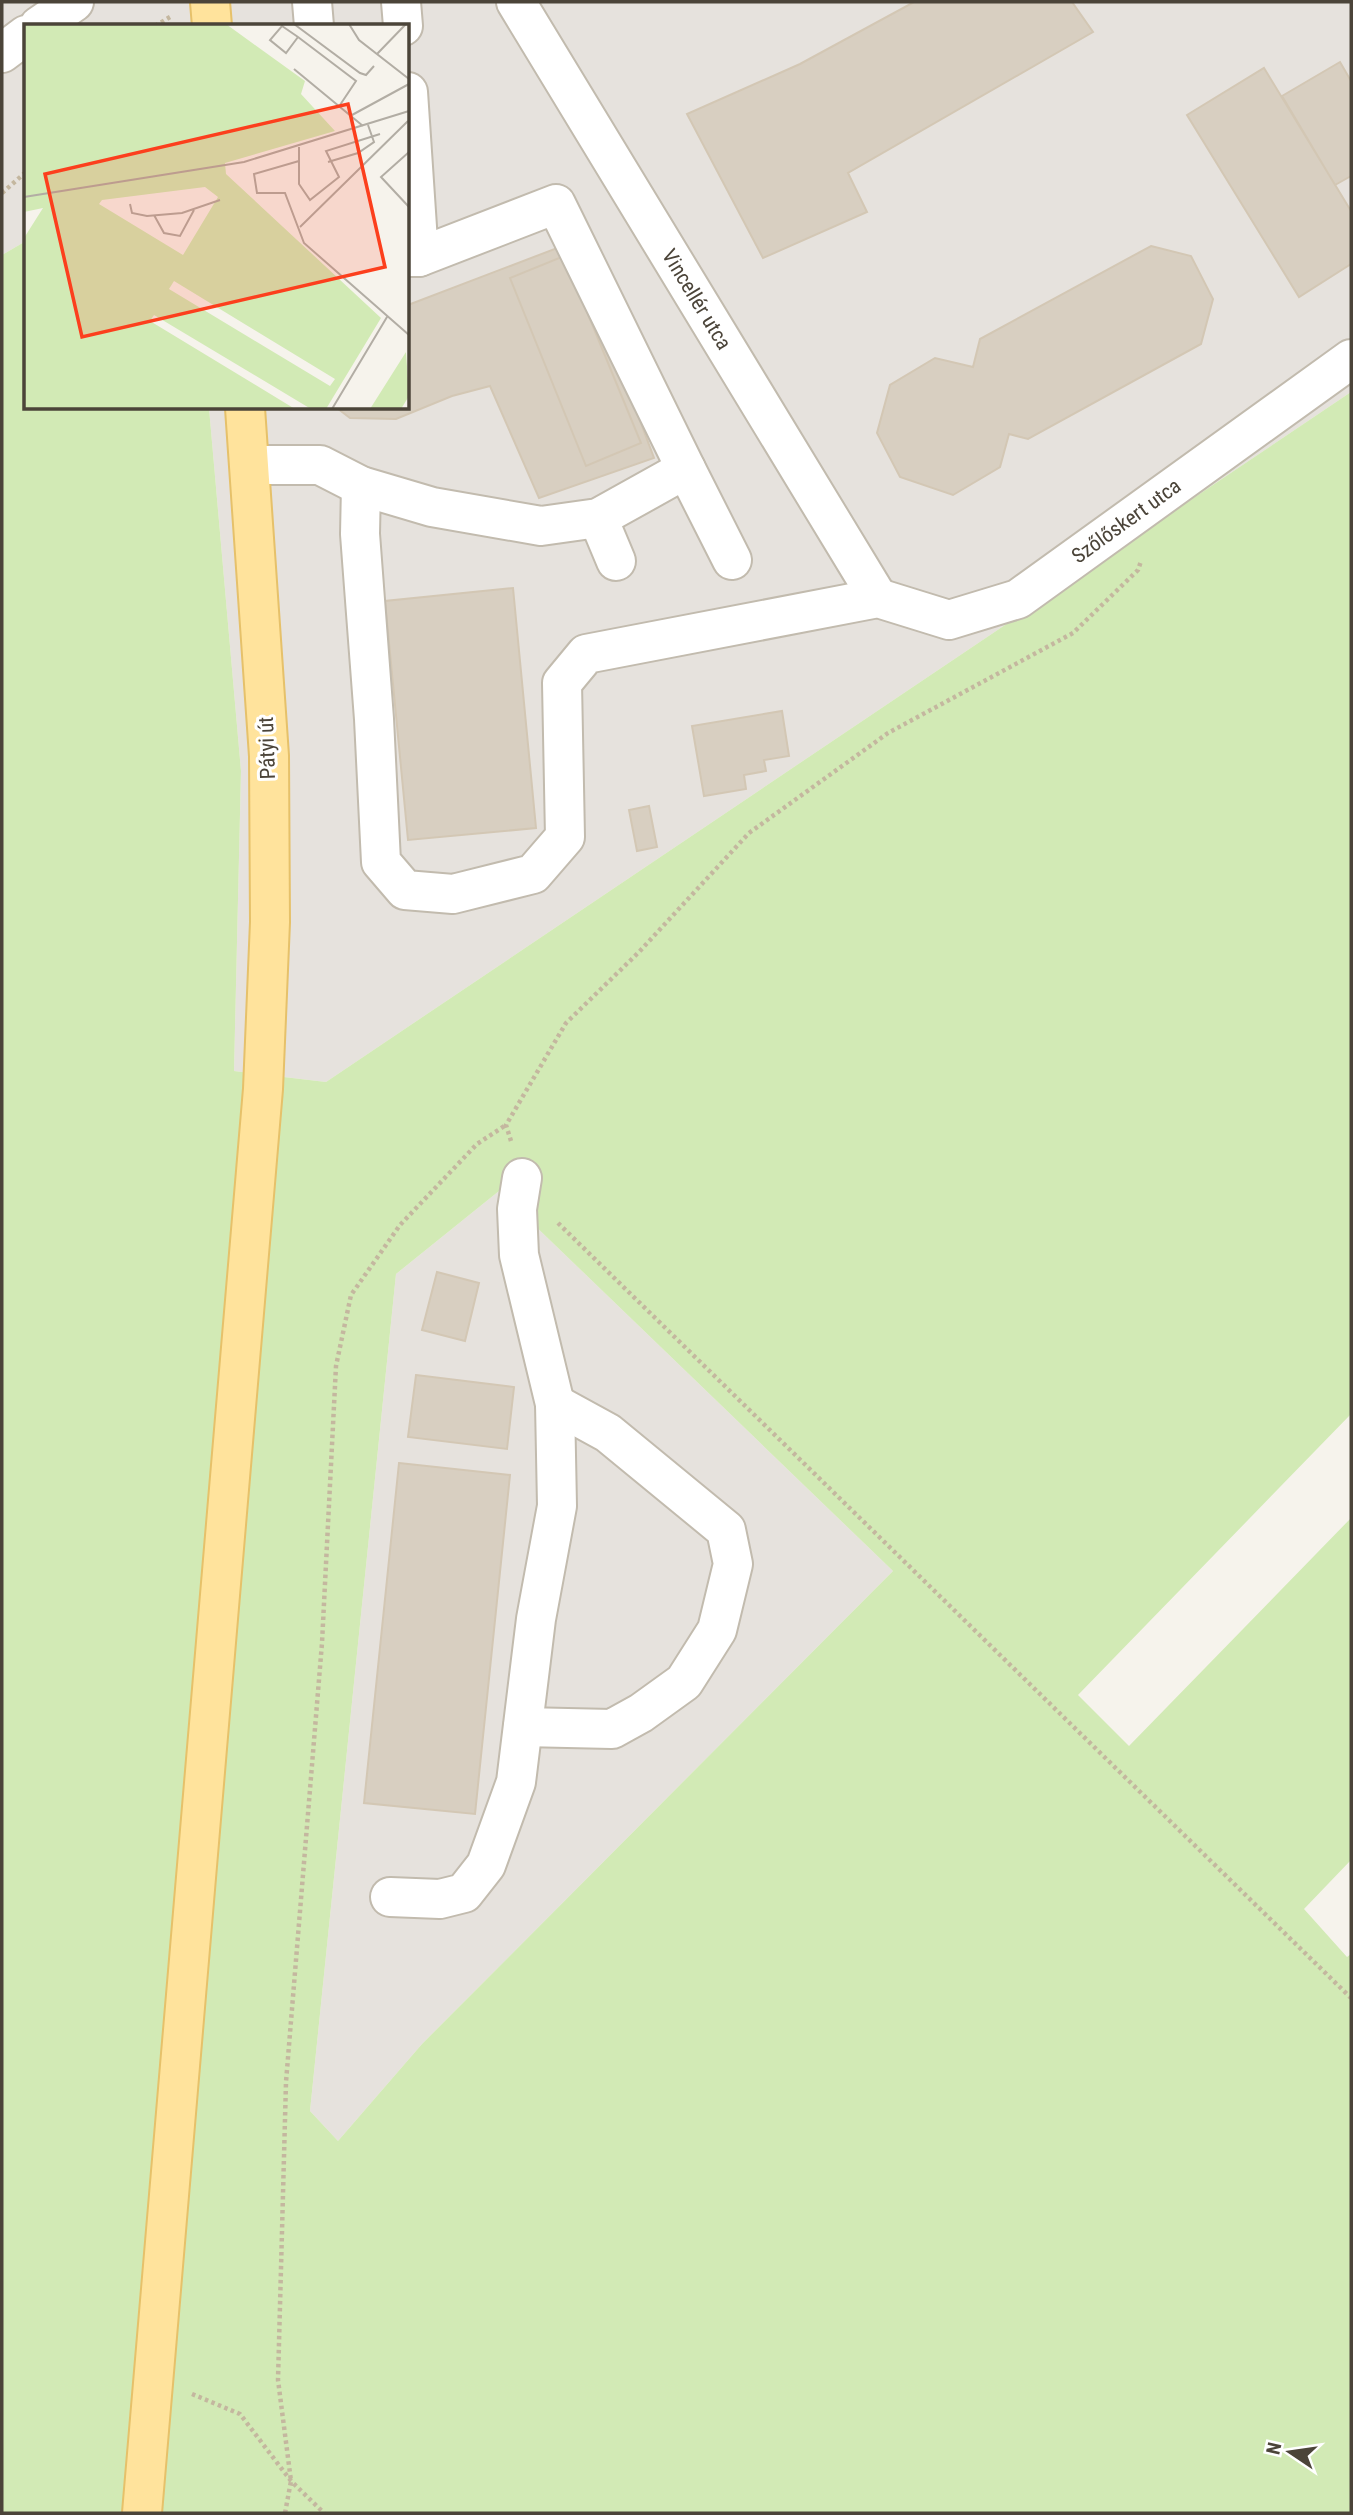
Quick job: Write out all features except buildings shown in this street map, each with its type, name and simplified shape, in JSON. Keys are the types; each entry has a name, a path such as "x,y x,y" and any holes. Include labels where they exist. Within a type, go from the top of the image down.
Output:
{"main road":[{"path":"210,2 212,24"},
{"name":"Pátyi út","path":"142,2513 263,1089 270,922 269,756 245,410"}],"street":[{"path":"42,24 74,2"},
{"path":"312,2 314,24"},
{"path":"401,2 403,24"},
{"name":"Vincellér utca","path":"516,2 878,598"},
{"path":"2,53 24,36"},
{"path":"410,147 414,257 556,204 732,560"},
{"name":"Szőlőskert utca","path":"878,598 949,620 1018,599 1351,359"},
{"path":"250,465 320,465 361,486 432,506 541,526 598,519 686,469"},
{"path":"361,486 360,534 382,862 405,890 453,894 533,874 565,837 562,683 586,654 878,598"},
{"path":"598,519 616,561"},
{"path":"390,1897 440,1899 464,1893 486,1865 516,1782 536,1619 557,1506 555,1404 519,1255 517,1209 522,1178"},
{"path":"523,1727 612,1729 641,1713 684,1682 718,1630 733,1564 726,1530 608,1433 555,1404"}],"path":[{"path":"2,193 24,174"},
{"path":"285,2513 291,2481 278,2380 286,2082 323,1643 336,1366 351,1295 400,1226 477,1144 506,1125 566,1023 639,952 749,833 888,733 1073,633 1138,570 1141,558"},
{"path":"506,1125 522,1178 542,1208 1351,1998"},
{"path":"153,2378 240,2414 291,2481 324,2513"}],"shaded area":[{"path":"2,2 1351,2 1351,392 326,1082 234,1071 241,771 209,410 410,410 410,24 24,24 24,242 2,255"},
{"path":"499,1191 893,1571 422,2044 338,2141 310,2111 396,1274"}],"green space":[{"path":"24,242 24,410 209,410 241,771 234,1071 326,1082 1351,392 1351,1414 1078,1695 1129,1746 1351,1518 1351,1860 1304,1909 1347,1957 1351,1954 1351,2513 2,2513 2,255","holes":["499,1191 893,1571 422,2044 338,2141 310,2111 396,1274"]}]}
